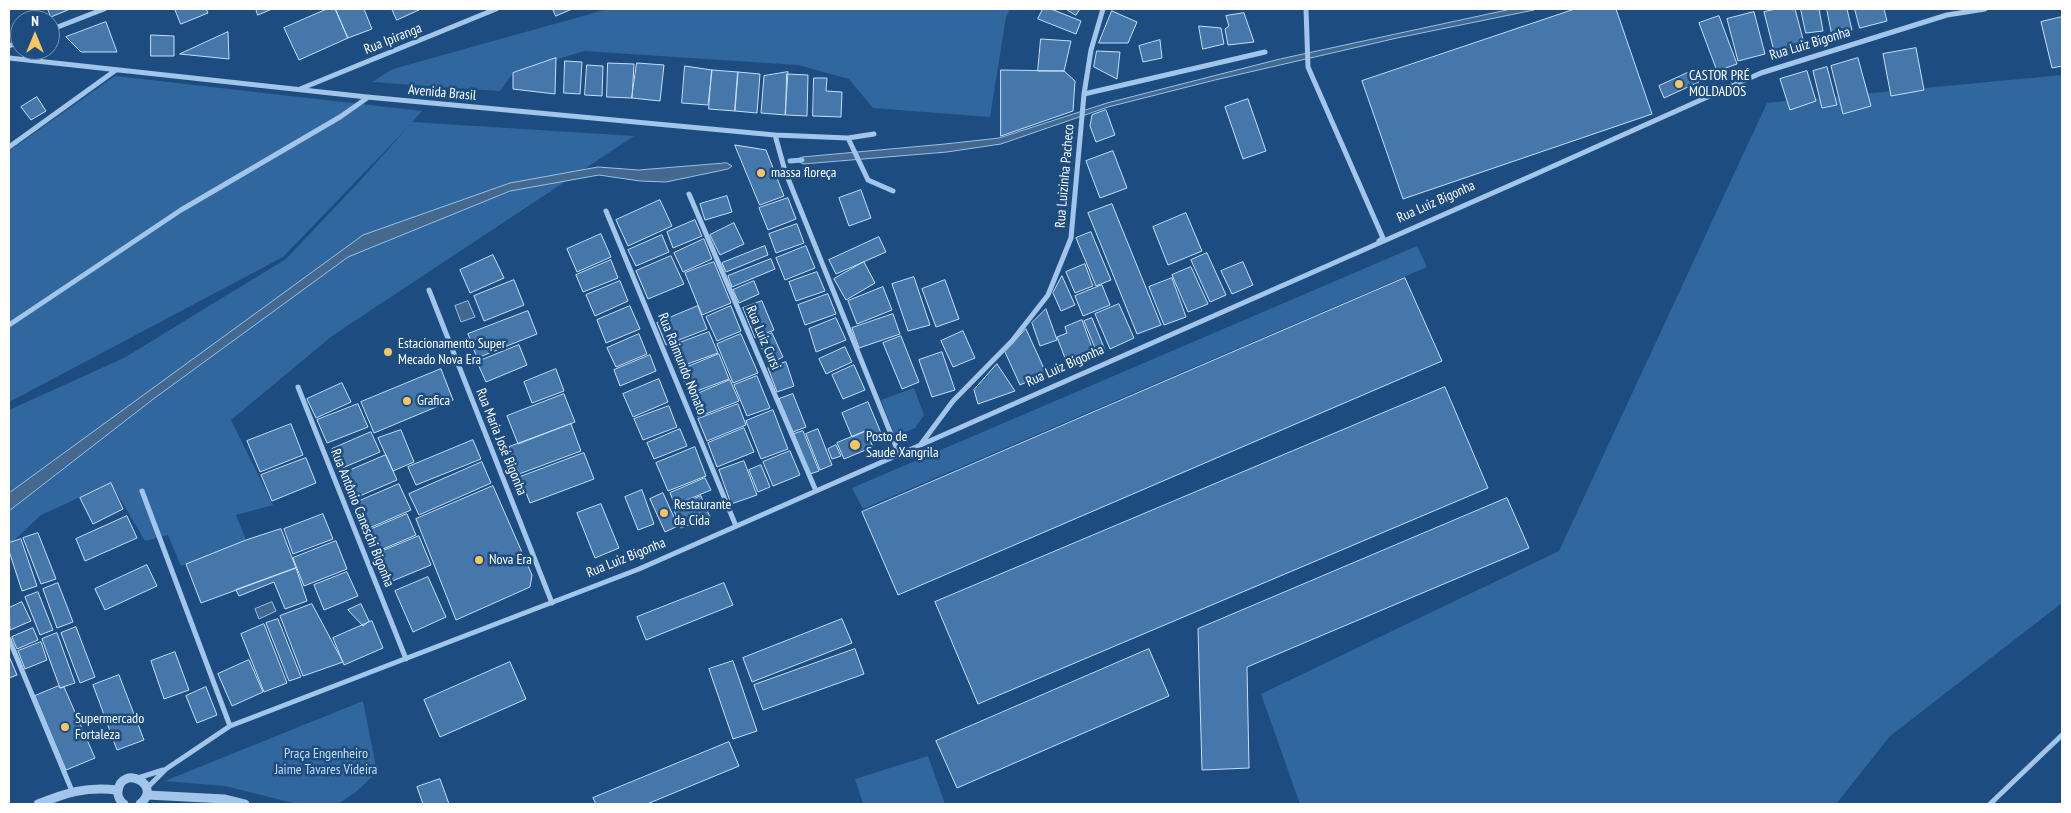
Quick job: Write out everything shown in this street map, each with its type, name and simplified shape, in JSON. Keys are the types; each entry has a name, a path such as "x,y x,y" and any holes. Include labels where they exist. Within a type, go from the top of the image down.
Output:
{"street":[{"path":"60,26 104,9"},
{"name":"Rua Ipiranga","path":"298,90 496,9"},
{"name":"Rua Luizinha Pacheco","path":"919,445 953,400 1012,341 1048,295 1071,238 1084,94 1091,50 1102,9"},
{"path":"1306,9 1308,67 1383,238 1377,243"},
{"name":"Rua Luiz Bigonha","path":"138,778 166,769 230,726 639,569 1761,73 1948,16 1985,9"},
{"path":"1084,94 1266,52"},
{"name":"Avenida Brasil","path":"9,58 367,97 775,135 848,138 874,134"},
{"path":"9,147 116,70"},
{"path":"9,325 180,210 340,117 367,97"},
{"path":"775,135 785,171 899,454"},
{"path":"848,138 868,180 893,191"},
{"name":"Rua Luiz Cursi","path":"689,194 816,491"},
{"name":"Rua Raimundo Nonato","path":"606,211 736,526"},
{"name":"Rua Maria José Bigonha","path":"429,290 552,602"},
{"name":"Rua Antônio Caneschi Bigonha","path":"298,386 406,659"},
{"path":"142,491 230,726"},
{"path":"9,639 72,792"},
{"path":"1990,804 2062,735"},
{"name":"Rua Luiz Bigonha","path":"147,792 166,769"},
{"path":"124,804 118,796 118,790 120,784 125,779 138,778 147,792"},
{"path":"38,804 72,792 98,788 118,790"},
{"path":"140,804 147,792"},
{"path":"147,792 246,804"}],"green space":[{"path":"608,9 1010,9 1006,17 990,117 873,108 849,79 798,65 584,51 513,73 500,91 372,82 393,69"},
{"path":"2062,75 2062,603 1890,736 1836,804 1300,804 1261,694 1559,551 1767,103"},
{"path":"115,76 422,111 412,122 634,136 332,336 231,420 273,505 236,515 246,540 181,566 168,535 145,541 111,483 41,515 9,545 9,410 124,358 286,259 409,126 283,257 9,401 9,151"},
{"path":"1417,246 1427,267 863,509 852,488"},
{"path":"914,388 924,415 915,428 895,436 881,400"},
{"name":"Praça Engenheiro Jaime Tavares Videira","path":"363,701 377,772 356,792 338,804 297,804 225,786 165,781"},
{"path":"928,756 945,804 863,804 855,779"}],"shaded area":[{"path":"1512,9 1534,10 1397,38 1215,80 1108,107 1001,144 947,152 803,164 796,160 802,157 999,138 1107,103 1280,59"},
{"path":"727,163 732,166 728,169 666,182 640,181 599,175 510,191 348,257 152,400 9,511 9,493 363,235 510,183 598,167 638,170"},
{"path":"468,301 475,317 461,322 455,306"},
{"path":"272,602 276,611 259,619 255,609"}],"building":[{"path":"70,9 60,13 60,10 48,10"},
{"path":"175,9 206,9 208,13 181,24"},
{"path":"256,9 272,9 258,15"},
{"path":"327,9 335,9 348,38 299,60 284,28"},
{"path":"336,9 364,9 372,29 348,38"},
{"path":"392,9 421,9 397,20"},
{"path":"553,9 572,9 556,16"},
{"path":"1043,9 1051,9 1081,21 1076,34 1038,19"},
{"path":"1066,9 1080,9 1076,15"},
{"path":"1575,9 1616,9 1652,114 1403,199 1362,81"},
{"path":"1777,9 1795,9 1804,43 1774,51 1764,12"},
{"path":"1801,9 1819,9 1823,31 1806,33"},
{"path":"1827,9 1847,9 1852,30 1832,34"},
{"path":"1855,9 1884,9 1887,21 1860,28"},
{"path":"1112,11 1137,22 1128,43 1099,43"},
{"path":"1754,12 1765,54 1738,61 1727,19"},
{"path":"1244,13 1254,42 1228,45 1225,29 1229,26 1226,16"},
{"path":"1719,16 1737,64 1717,71 1699,23"},
{"path":"2062,17 2062,66 2052,68 2041,22"},
{"path":"106,22 117,52 81,52 66,37"},
{"path":"1199,26 1221,28 1224,44 1203,49"},
{"path":"228,32 229,59 180,54"},
{"path":"151,35 174,36 174,56 151,56"},
{"path":"1041,39 1071,41 1064,71 1038,71"},
{"path":"1160,40 1162,58 1143,62 1139,46"},
{"path":"1916,48 1924,90 1891,96 1883,54"},
{"path":"1097,51 1120,52 1117,79 1094,67"},
{"path":"556,58 555,94 513,89 513,73"},
{"path":"1858,58 1871,106 1843,114 1831,66"},
{"path":"565,61 582,62 580,94 564,93"},
{"path":"608,63 634,64 632,98 607,97"},
{"path":"637,63 664,65 660,101 632,98"},
{"path":"587,65 603,66 602,96 585,95"},
{"path":"685,66 712,70 708,105 682,103"},
{"path":"1827,67 1837,105 1822,108 1813,71"},
{"path":"712,70 738,72 735,111 709,109"},
{"path":"1001,70 1064,71 1075,81 1073,111 1001,136"},
{"name":"CASTOR PRÉ MOLDADOS","path":"1694,70 1699,82 1664,98 1659,86"},
{"path":"1807,71 1816,101 1790,110 1780,79"},
{"path":"738,72 760,74 757,113 735,111"},
{"path":"788,72 785,115 761,113 764,76"},
{"path":"787,74 808,75 807,116 786,115"},
{"path":"814,78 827,78 826,91 842,92 841,117 813,116"},
{"path":"37,97 46,111 31,120 21,107"},
{"path":"1248,99 1266,151 1243,159 1225,107"},
{"path":"1106,110 1115,135 1096,142 1090,126 1092,115"},
{"name":"massa floreça","path":"735,145 766,150 784,196 760,205"},
{"path":"1113,151 1127,188 1100,198 1086,161"},
{"path":"861,190 871,218 849,226 839,198"},
{"path":"727,196 732,212 705,220 700,204"},
{"path":"788,198 796,219 768,230 759,208"},
{"path":"660,200 672,226 628,246 616,220"},
{"path":"1112,204 1161,325 1137,334 1088,213"},
{"path":"1186,213 1202,251 1168,265 1153,227"},
{"path":"695,220 702,236 673,248 667,232"},
{"path":"734,223 744,244 720,255 710,235"},
{"path":"797,224 804,243 776,253 769,234"},
{"path":"1091,232 1111,280 1096,286 1076,238"},
{"path":"601,234 611,257 577,272 567,249"},
{"path":"662,235 669,252 636,266 628,250"},
{"path":"879,237 886,252 836,274 829,260"},
{"path":"704,239 712,259 683,272 674,253"},
{"path":"765,246 768,255 726,272 722,263"},
{"path":"806,246 815,268 785,280 776,258"},
{"path":"1207,253 1226,295 1210,302 1191,260"},
{"path":"493,255 504,278 470,293 460,270"},
{"path":"671,256 684,284 648,299 636,271"},
{"path":"771,259 775,269 732,287 728,276"},
{"path":"611,260 618,278 583,292 576,275"},
{"path":"714,262 731,303 702,315 685,273"},
{"path":"864,262 875,283 846,300 834,279"},
{"path":"1243,262 1253,285 1232,294 1221,271"},
{"path":"1085,264 1093,286 1075,293 1066,272"},
{"path":"1191,267 1208,304 1188,312 1172,275"},
{"path":"817,272 825,291 796,301 789,282"},
{"path":"1062,276 1075,305 1061,311 1053,293"},
{"path":"914,277 930,325 908,331 892,284"},
{"path":"1172,278 1186,317 1164,325 1149,287"},
{"path":"1405,278 1442,361 898,595 862,512"},
{"path":"514,280 524,305 484,321 474,296"},
{"path":"945,280 959,319 936,327 922,289"},
{"path":"620,281 628,301 595,316 586,295"},
{"path":"754,281 759,294 739,303 733,290"},
{"path":"1102,285 1110,305 1083,316 1075,296"},
{"path":"883,287 892,310 857,324 848,301"},
{"path":"828,294 836,314 805,325 798,305"},
{"path":"762,301 774,330 755,338 743,308"},
{"path":"1119,304 1134,338 1110,349 1095,314"},
{"path":"630,306 640,329 606,343 597,320"},
{"path":"698,306 707,329 666,345 657,323"},
{"path":"731,306 741,331 717,341 706,317"},
{"path":"1046,309 1057,340 1040,346 1032,323"},
{"path":"528,311 537,334 477,358 468,334"},
{"path":"893,314 900,334 859,348 852,328"},
{"path":"836,318 846,340 816,352 809,329"},
{"path":"1092,318 1105,350 1097,353 1084,321"},
{"path":"1082,320 1095,356 1068,366 1057,337 1067,333 1065,327"},
{"path":"1026,329 1046,373 1020,385 1005,352"},
{"path":"963,331 975,358 953,367 941,341"},
{"path":"709,332 718,353 679,367 671,346"},
{"path":"772,333 783,357 769,364 758,340"},
{"path":"639,334 647,354 616,367 607,348"},
{"path":"741,334 758,373 733,383 717,344"},
{"path":"901,336 919,382 902,389 883,343"},
{"path":"519,345 527,365 486,382 477,362"},
{"path":"845,347 852,362 826,374 819,359"},
{"path":"942,352 955,390 932,397 919,360"},
{"path":"719,354 729,379 689,394 680,370"},
{"path":"650,355 656,371 620,386 614,370"},
{"path":"786,362 794,386 777,392 768,368"},
{"path":"997,364 1015,391 978,404 974,390"},
{"path":"854,365 865,390 843,399 832,375"},
{"name":"Grafica","path":"441,369 453,400 374,433 361,402"},
{"path":"556,369 564,391 532,403 524,382"},
{"path":"757,376 770,408 747,416 734,385"},
{"path":"659,379 668,402 633,417 623,394"},
{"path":"730,380 739,401 698,417 690,397"},
{"path":"342,383 351,402 316,418 307,399"},
{"path":"1445,387 1488,488 978,704 935,602"},
{"path":"564,394 575,422 518,444 507,416"},
{"path":"793,394 806,427 793,432 779,399"},
{"path":"868,402 881,433 869,438 866,431 852,437 842,413"},
{"path":"358,404 368,427 327,443 317,420"},
{"path":"738,404 746,425 707,441 698,419"},
{"path":"669,406 677,427 643,440 634,419"},
{"path":"773,410 788,449 761,459 746,421"},
{"path":"291,424 303,455 260,472 247,441"},
{"path":"571,424 581,451 519,474 509,447"},
{"path":"744,428 754,452 717,467 708,443"},
{"path":"680,429 687,446 654,459 647,443"},
{"path":"818,429 832,465 820,470 806,434"},
{"path":"401,430 414,462 393,471 378,438"},
{"path":"803,431 819,471 810,474 794,434"},
{"name":"Posto de Saude Xangrila","path":"866,431 873,447 844,459 837,443"},
{"path":"371,432 380,452 340,469 332,449"},
{"path":"473,440 481,459 416,485 408,467"},
{"path":"836,445 841,456 832,459 828,449"},
{"path":"695,447 706,476 668,491 656,463"},
{"path":"790,451 800,475 773,486 763,462"},
{"path":"584,453 594,479 530,503 520,477"},
{"path":"386,455 397,480 355,498 344,473"},
{"path":"306,458 316,483 272,501 261,475"},
{"path":"744,461 757,495 731,504 719,470"},
{"path":"482,462 491,483 419,515 409,494"},
{"path":"761,465 770,487 758,492 749,470"},
{"path":"705,478 711,490 675,505 670,493"},
{"path":"111,483 123,509 93,524 80,498"},
{"path":"399,484 411,510 367,529 355,503"},
{"name":"Nova Era","path":"493,486 532,575 530,587 456,620 416,519"},
{"path":"642,490 654,524 638,530 625,497"},
{"name":"Restaurante da Cida","path":"663,493 678,526 665,532 650,499"},
{"path":"701,496 710,517 681,528 673,508"},
{"path":"1507,498 1529,548 1247,667 1249,768 1202,770 1198,629"},
{"path":"601,504 619,548 595,558 577,513"},
{"path":"323,514 333,539 293,554 284,529"},
{"path":"407,514 416,535 376,552 367,531"},
{"path":"127,516 137,538 85,561 76,539"},
{"path":"281,529 296,568 201,603 186,564 246,540"},
{"path":"38,533 56,579 41,584 23,538"},
{"path":"419,536 431,565 390,582 378,553"},
{"path":"21,539 37,586 22,591 9,551 9,543"},
{"path":"336,541 347,569 304,586 293,558"},
{"path":"147,565 157,586 105,610 95,589"},
{"path":"296,568 307,601 285,609 274,582 239,596 236,590"},
{"path":"347,572 358,596 324,610 314,585"},
{"path":"428,577 446,617 413,632 395,591"},
{"path":"58,583 73,622 57,628 43,589"},
{"path":"724,583 733,605 646,640 637,617"},
{"path":"38,592 53,630 40,635 25,597"},
{"path":"22,602 31,621 10,630 9,608"},
{"path":"312,604 343,662 303,676 280,616"},
{"path":"361,604 369,621 363,626 348,610"},
{"path":"278,619 301,677 289,681 266,623"},
{"path":"842,619 852,643 752,682 743,658"},
{"path":"372,621 383,648 344,665 333,638"},
{"path":"264,624 287,683 264,692 241,634"},
{"path":"76,627 95,677 80,683 61,633"},
{"path":"33,628 38,640 17,649 12,637"},
{"path":"57,633 75,683 60,688 42,639"},
{"path":"41,642 47,660 25,669 18,651"},
{"path":"855,649 864,674 763,710 754,685"},
{"path":"1149,649 1169,696 957,788 936,741"},
{"path":"175,652 189,690 164,699 151,661"},
{"path":"9,656 17,675 9,678"},
{"path":"249,660 263,692 232,706 218,674"},
{"path":"733,661 757,731 733,739 709,669"},
{"path":"510,662 526,699 440,737 424,700"},
{"path":"119,675 144,740 117,750 93,685"},
{"name":"Supermercado Fortaleza","path":"59,686 60,688 64,687 95,758 66,770 35,696"},
{"path":"206,687 217,715 197,723 186,696"},
{"path":"729,742 739,766 647,804 596,804 593,798"},
{"path":"440,779 449,804 423,804 417,787"}],"waterway":[{"path":"790,161 802,160"}],"place":[{"name":"CASTOR PRÉ MOLDADOS","path":"1679,84"},
{"name":"massa floreça","path":"761,173"},
{"name":"Estacionamento Super Mecado Nova Era","path":"388,352"},
{"name":"Grafica","path":"407,401"},
{"name":"Posto de Saude Xangrila","path":"855,445"},
{"name":"Restaurante da Cida","path":"664,513"},
{"name":"Nova Era","path":"479,560"},
{"name":"Supermercado Fortaleza","path":"65,727"}]}
